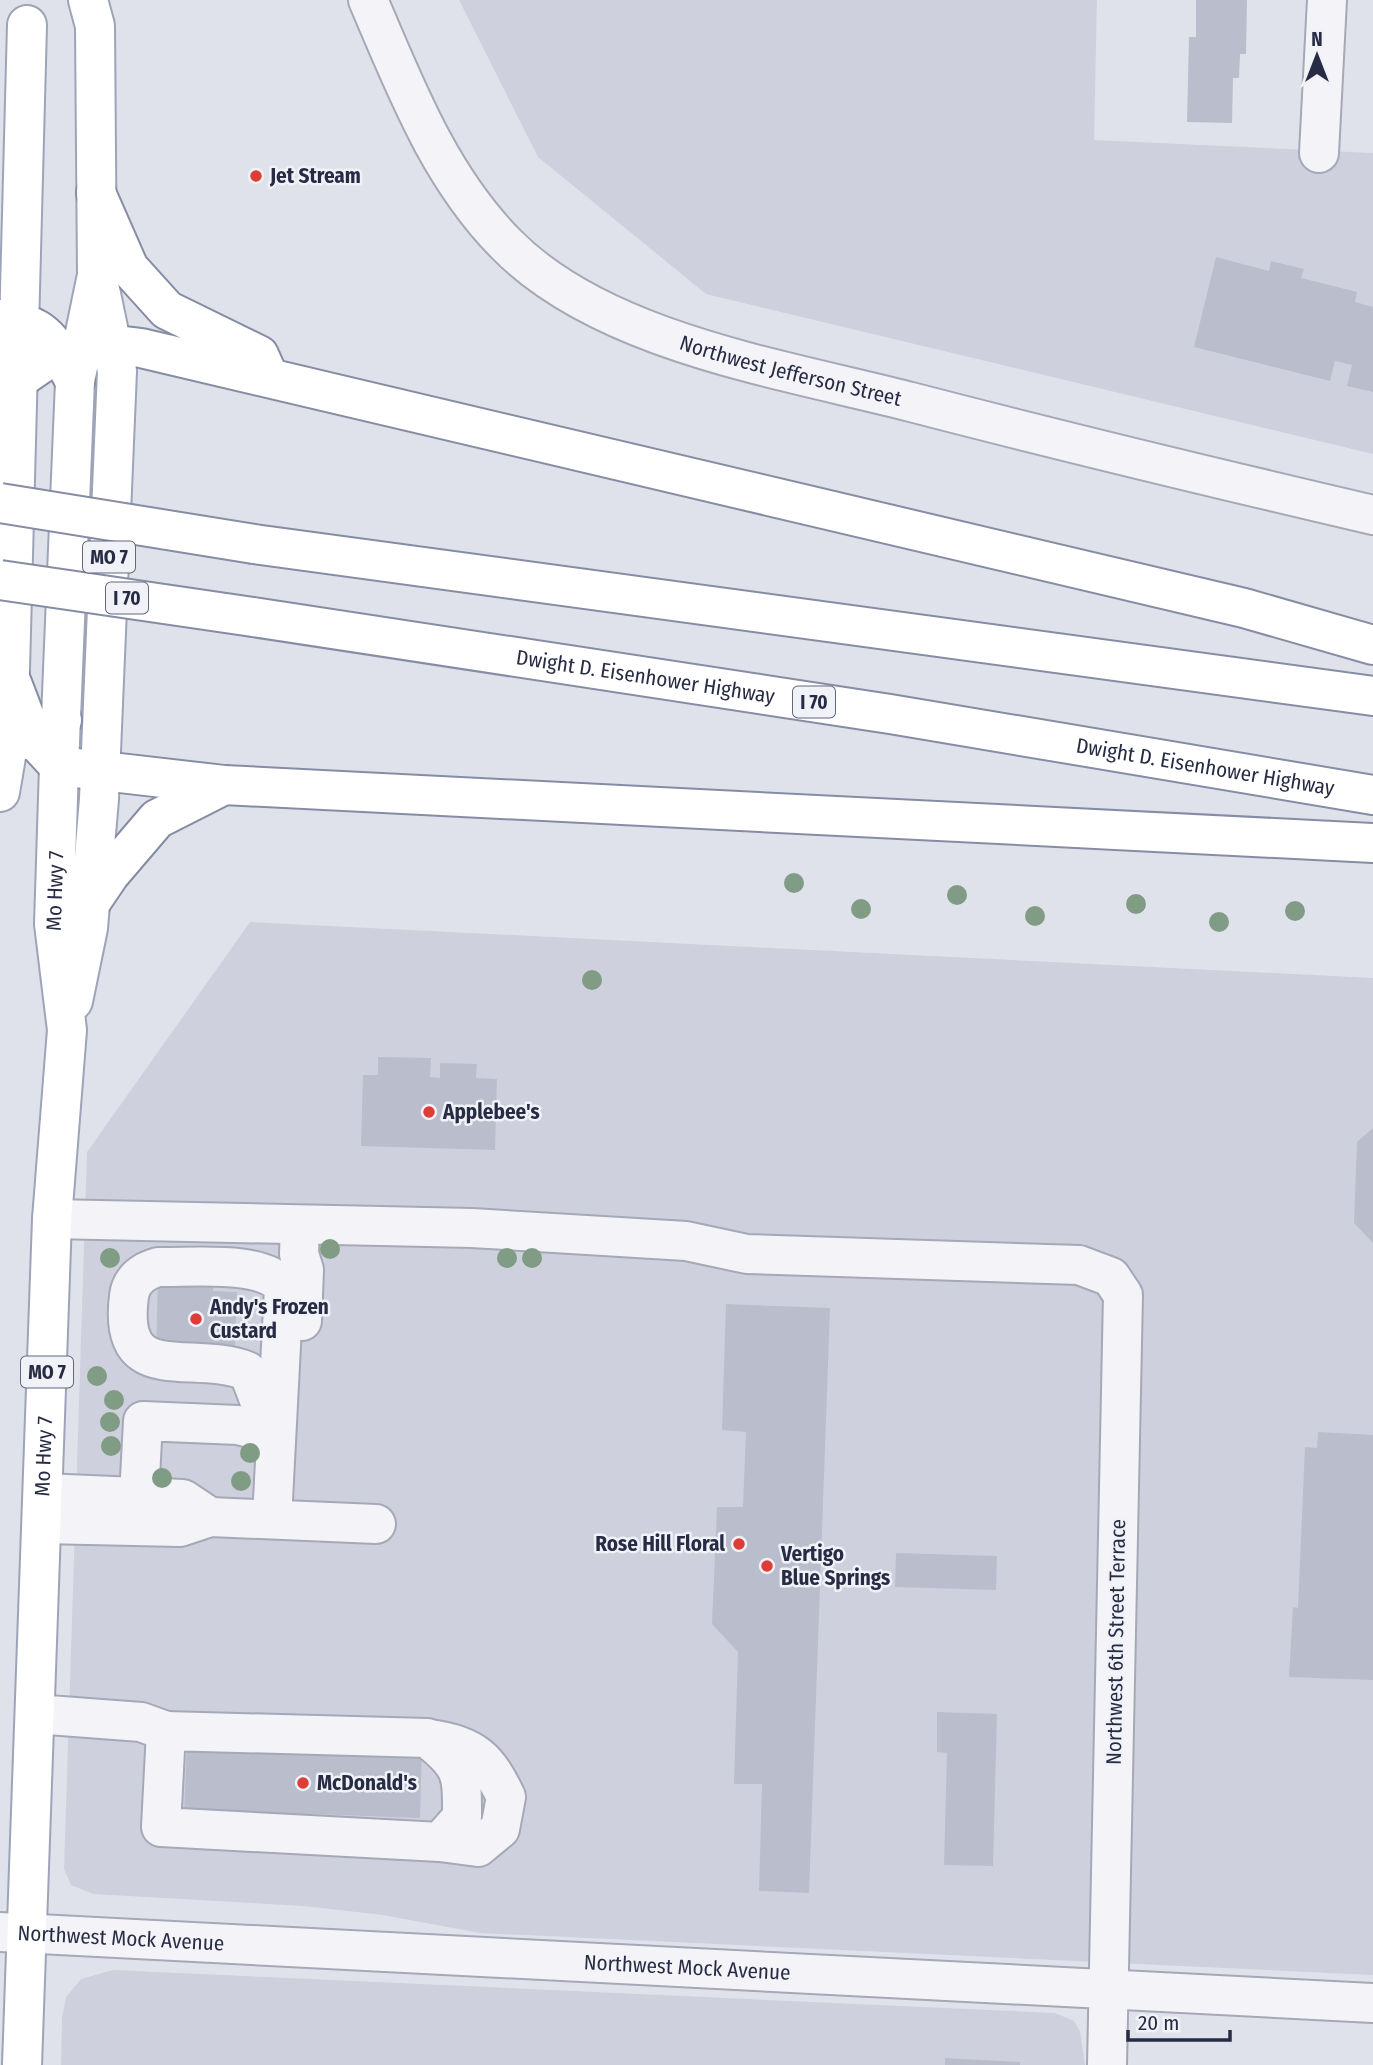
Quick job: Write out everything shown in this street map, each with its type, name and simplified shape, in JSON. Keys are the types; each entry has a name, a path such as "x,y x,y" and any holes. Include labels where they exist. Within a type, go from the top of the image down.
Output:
{"main road":[{"name":"MO 7","path":"0,792 26,737 82,355 97,275 95,26 89,0"},
{"name":"MO 7","path":"0,119 29,12"},
{"name":"MO 7","path":"26,737 10,678 18,380 10,320 29,12"},
{"path":"96,193 129,268 167,310 259,355 269,378"},
{"path":"10,320 50,336 82,355 269,378 1244,608 1373,645"},
{"name":"MO 7","path":"67,1030 88,928 101,771 117,371 82,355"},
{"path":"18,380 82,355"},
{"path":"0,503 254,544 1373,696"},
{"name":"Dwight D. Eisenhower Highway","path":"0,580 890,713 1373,795"},
{"path":"26,737 59,766 224,785 1373,844"},
{"name":"Mo Hwy 7","path":"22,2065 13,1933 35,1714 52,1219 67,1030 54,924 59,766"},
{"path":"91,902 110,874 157,819 224,785"}],"street":[{"name":"Northwest Jefferson Street","path":"368,0 421,124 460,186 507,245 573,296 671,340 1130,459 1373,515"},
{"path":"1320,153 1327,0"},
{"path":"52,1219 201,1220 300,1225 299,1254 304,1270 299,1403 267,1419 238,1425 143,1421 139,1497"},
{"name":"Northwest 6th Street Terrace","path":"300,1225 591,1234 686,1241 747,1254 1079,1265 1111,1277 1123,1295 1107,2065"},
{"path":"267,1419 247,1371 211,1361 162,1361 139,1352 130,1333 129,1313 130,1293 138,1278 158,1267 254,1269 266,1272 281,1283 285,1298 267,1419 272,1519"},
{"path":"42,1509 139,1497 183,1499 210,1517"},
{"path":"42,1509 180,1527 210,1517 376,1524"},
{"path":"35,1714 141,1722 166,1731 427,1738 445,1741 482,1757 506,1797 500,1829 490,1855 440,1842 161,1827 166,1731"},
{"path":"427,1738 445,1753 462,1777 462,1817 440,1842"},
{"name":"Northwest Mock Avenue","path":"13,1933 1373,2003"}],"shaded area":[{"path":"459,0 1097,0 1094,140 1373,153 1373,454 706,294 538,157"},
{"path":"250,922 1373,978 1373,1975 480,1933 383,1915 303,1906 93,1894 71,1885 64,1869 87,1152"},
{"path":"113,1970 1055,2013 1074,2021 1080,2031 1085,2065 61,2065 62,2018 66,1997 81,1979"}],"building":[{"path":"1196,0 1247,0 1246,54 1240,54 1239,78 1233,78 1232,123 1187,122 1189,37 1196,37"},
{"path":"1216,257 1269,271 1271,261 1304,269 1301,278 1357,292 1355,302 1373,307 1373,392 1347,386 1352,365 1335,361 1330,381 1194,347"},
{"name":"Applebee's","path":"378,1057 431,1058 430,1077 440,1078 440,1063 477,1064 476,1078 497,1079 495,1150 361,1146 363,1075 378,1075"},
{"path":"1373,1128 1373,1243 1354,1223 1357,1142"},
{"name":"Andy's Frozen Custard","path":"158,1274 214,1276 213,1291 237,1292 235,1347 211,1346 156,1355"},
{"name":"Vertigo Blue Springs","path":"726,1304 830,1308 809,1893 759,1891 762,1784 734,1784 738,1652 712,1624 717,1507 743,1507 746,1432 722,1430"},
{"path":"1318,1432 1373,1435 1373,1680 1289,1677 1293,1607 1298,1608 1305,1447 1317,1448"},
{"path":"896,1553 997,1556 996,1590 895,1587"},
{"path":"937,1712 997,1714 993,1866 944,1865 947,1753 937,1752"},
{"name":"McDonald's","path":"187,1741 422,1749 420,1818 311,1814 311,1820 184,1815"},
{"path":"945,2058 1020,2062 1020,2065 945,2065"}],"place":[{"name":"Jet Stream","path":"256,176"},
{"name":"Applebee's","path":"429,1112"},
{"name":"Andy's Frozen Custard","path":"196,1319"},
{"name":"Rose Hill Floral","path":"739,1544"},
{"name":"Vertigo Blue Springs","path":"767,1566"},
{"name":"McDonald's","path":"303,1783"}]}
